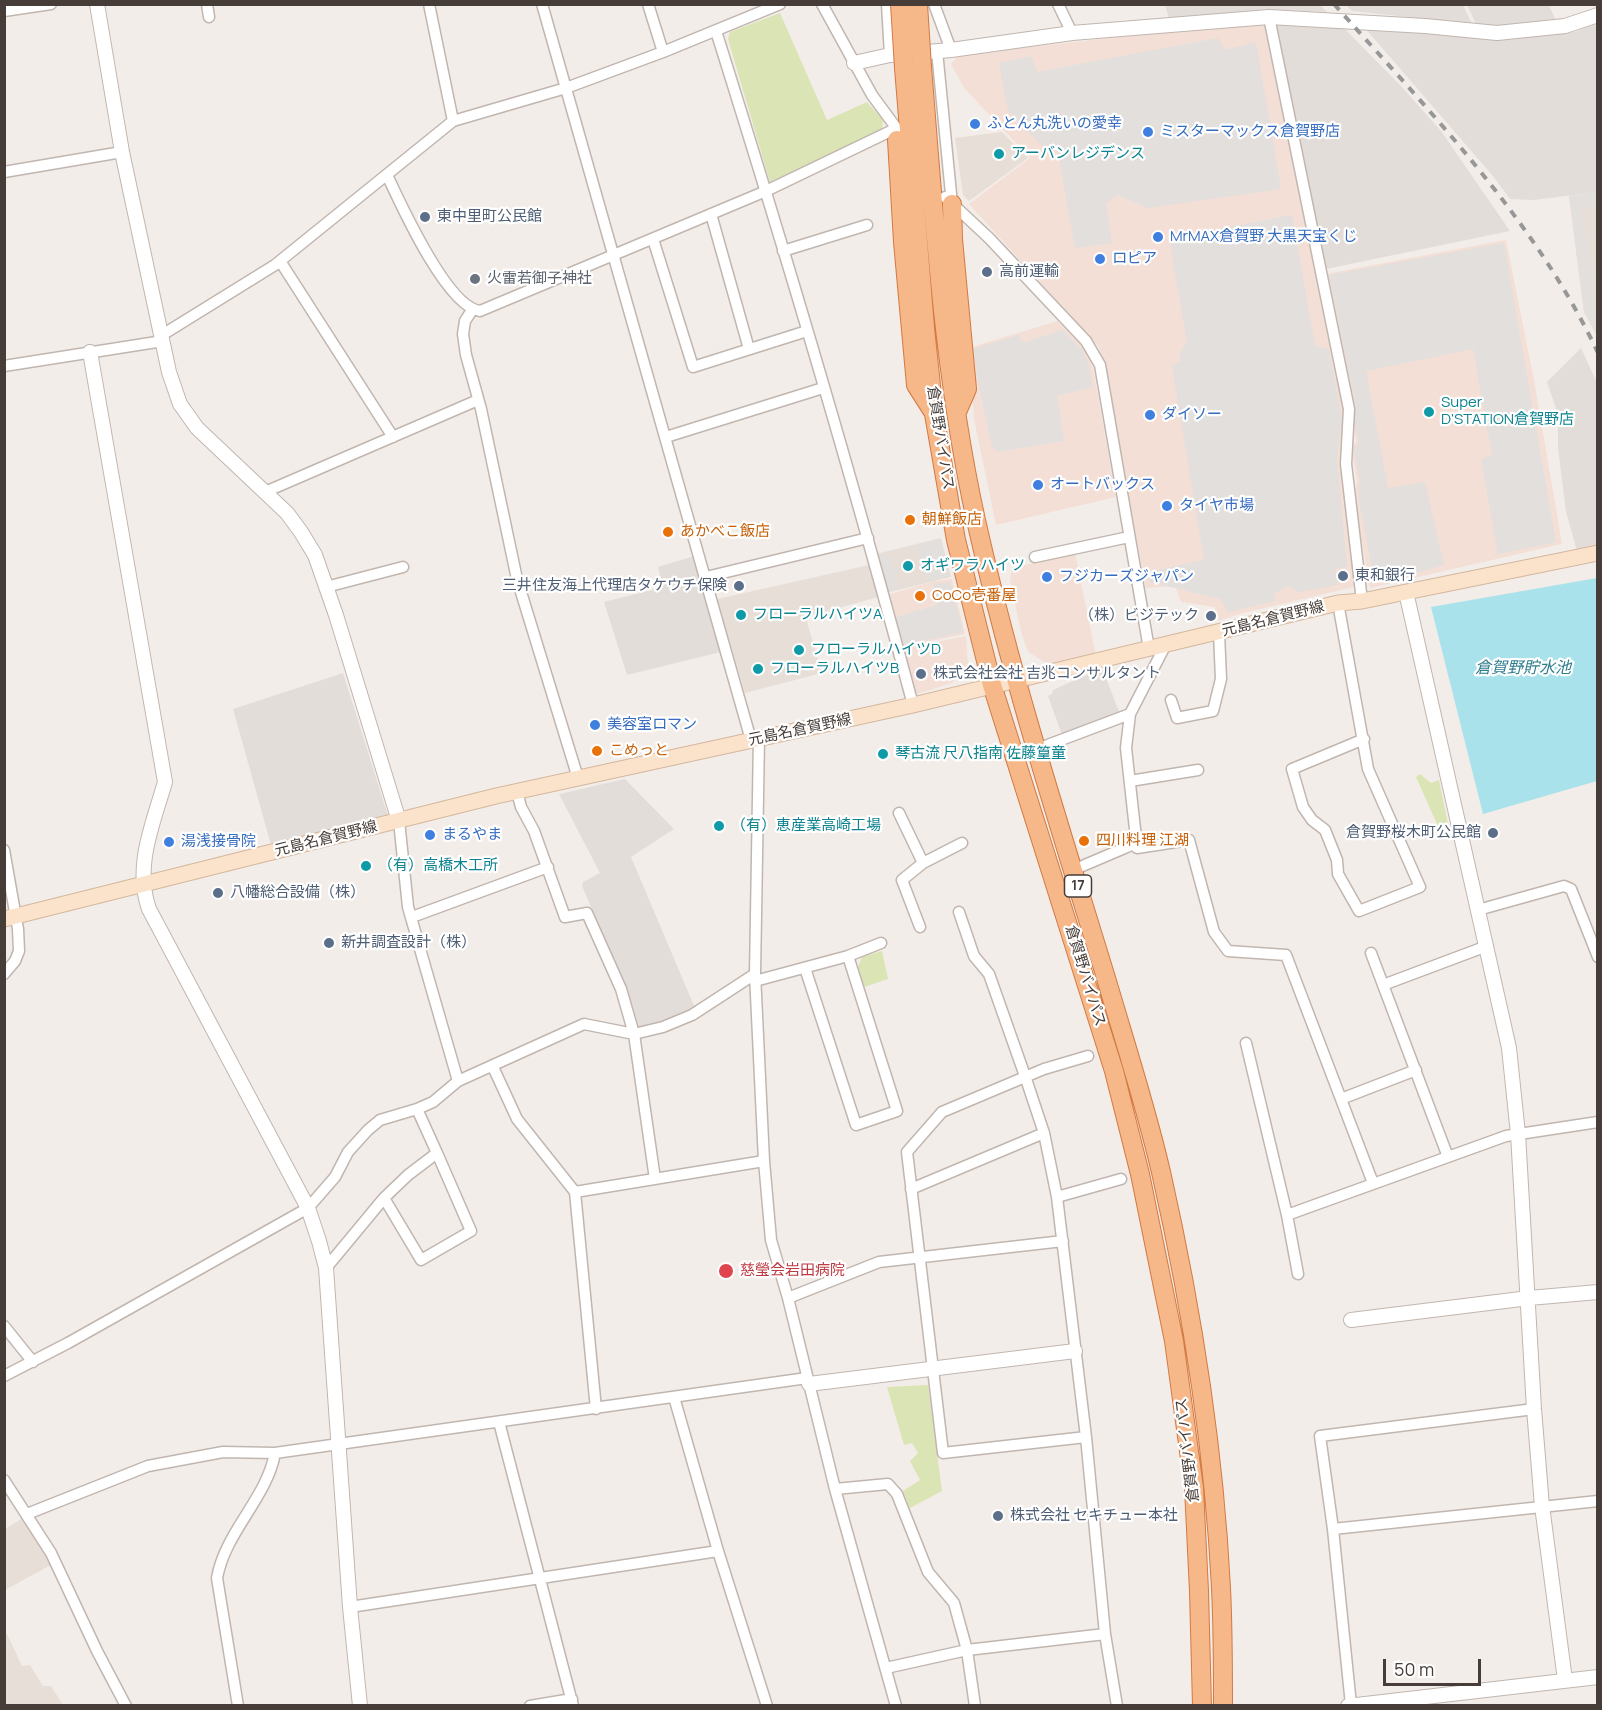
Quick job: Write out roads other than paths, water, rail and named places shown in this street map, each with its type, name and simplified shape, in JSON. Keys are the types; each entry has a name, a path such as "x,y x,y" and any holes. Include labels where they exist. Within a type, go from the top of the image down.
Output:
{"highway":[{"name":"倉賀野バイパス","path":"900,4 913,68 957,412 980,539 1016,680 1132,1066 1160,1170 1184,1285 1200,1380 1213,1487 1221,1589 1223,1706"},
{"name":"倉賀野バイパス","path":"918,4 913,68 922,296 934,414 956,540 992,686 1114,1071 1140,1174 1162,1278 1180,1383 1194,1488 1202,1706"},
{"path":"900,132 903,242 916,385 934,414"},
{"path":"949,200 968,390 957,412"}],"main road":[{"name":"元島名倉賀野線","path":"10,917 517,792 913,705 1338,603 1362,601 1598,553"}],"street":[{"path":"4,11 51,4"},
{"path":"97,4 122,152 169,372 180,404 197,428 287,513 302,532 315,555 399,821 408,907 458,1081"},
{"path":"207,4 209,18"},
{"path":"429,4 453,121"},
{"path":"542,4 706,577 755,739 755,978 764,1161 771,1240 788,1298 835,1489 896,1706"},
{"path":"648,4 663,52"},
{"path":"4,366 163,338 280,261 453,121 566,88 663,52 780,4"},
{"path":"387,175 420,242 455,295 472,310 480,311 900,132 872,95 822,4"},
{"path":"887,4 890,55"},
{"path":"934,4 944,50 949,200 989,238 1086,341 1100,365 1102,399 1149,649"},
{"path":"1058,4 1072,33"},
{"path":"854,63 890,55 1072,33 1269,17 1425,26 1497,33 1565,26 1598,15"},
{"path":"1269,17 1349,409 1346,464 1362,601"},
{"path":"716,31 766,190 868,538 913,705"},
{"path":"4,172 122,152"},
{"path":"711,214 749,350"},
{"path":"783,251 867,225"},
{"path":"653,238 693,367 807,332"},
{"path":"280,261 393,437"},
{"path":"472,310 465,321 463,334 466,355 517,579 578,778"},
{"path":"90,352 165,782 145,850 143,884 149,909 308,1208 320,1241 326,1268 350,1607 360,1706"},
{"path":"666,437 823,388"},
{"path":"265,492 478,400"},
{"path":"1035,557 1129,537"},
{"path":"706,577 868,538"},
{"path":"326,587 403,567"},
{"path":"1406,591 1509,1048 1518,1134 1542,1506 1565,1680"},
{"path":"1338,603 1364,739 1368,769 1420,887 1359,911 1338,874 1337,860 1325,830 1312,820 1303,807 1292,769 1364,739"},
{"path":"1171,700 1177,718 1213,711 1221,679 1219,633"},
{"path":"1073,870 1132,844 1136,838 1126,748 1130,714 1165,646"},
{"path":"1045,746 1130,714"},
{"path":"1130,781 1198,770"},
{"path":"517,792 521,807 534,831 548,867 565,917 587,913 621,989 634,1034 655,1179"},
{"path":"899,813 922,863"},
{"path":"1132,844 1137,848 1189,840 1214,932 1228,951 1286,955 1373,1183"},
{"path":"920,927 902,880 922,863 963,843"},
{"path":"4,850 10,917 18,929 19,951 15,961 4,974"},
{"path":"411,917 548,867"},
{"path":"1478,910 1564,886 1571,889 1598,957"},
{"path":"959,912 975,956 988,974 1025,1077 1044,1133 1057,1197 1086,1437 1105,1634 1117,1706"},
{"path":"4,1376 308,1208 335,1177 348,1152 368,1130 380,1120 433,1102 458,1081 584,1024 634,1034 663,1027 692,1015 755,978 848,956 880,943"},
{"path":"1383,985 1486,946"},
{"path":"1371,953 1448,1156"},
{"path":"805,968 856,1125 897,1111 848,956"},
{"path":"1246,1043 1299,1274"},
{"path":"1086,1437 943,1453 907,1152 942,1112 1025,1077 1088,1056"},
{"path":"493,1066 518,1119 575,1192 596,1409"},
{"path":"1341,1099 1416,1070"},
{"path":"384,1198 421,1260 471,1231 417,1109"},
{"path":"1287,1215 1506,1136 1598,1122"},
{"path":"911,1189 1044,1133"},
{"path":"326,1268 384,1198 437,1153"},
{"path":"575,1192 764,1161"},
{"path":"1057,1197 1121,1179"},
{"path":"788,1298 879,1262 1063,1241"},
{"path":"1351,1320 1528,1298 1598,1292"},
{"path":"4,1326 33,1362"},
{"path":"27,1514 148,1466 223,1452 276,1453 674,1397 1075,1351"},
{"path":"674,1397 718,1551 767,1706"},
{"path":"1534,1409 1320,1436 1333,1529 1349,1705 1598,1677"},
{"path":"499,1422 573,1702 530,1706"},
{"path":"238,1706 218,1578 220,1564 236,1531 273,1468 276,1453"},
{"path":"4,1480 51,1553 97,1651 126,1706"},
{"path":"835,1489 888,1484 897,1494 928,1572 954,1603 967,1650 975,1706"},
{"path":"1333,1529 1598,1501"},
{"path":"350,1607 718,1551"},
{"path":"886,1668 967,1650 1105,1634"}],"water":[{"name":"倉賀野貯水池","path":"1597,578 1597,781 1483,814 1431,607"}],"railway":[{"path":"1334,4 1443,127 1513,213 1573,305 1598,353"}],"place":[{"name":"ふとん丸洗いの愛幸","path":"975,124"},
{"name":"ミスターマックス倉賀野店","path":"1148,132"},
{"name":"アーバンレジデンス","path":"999,154"},
{"name":"東中里町公民館","path":"425,217"},
{"name":"MrMAX倉賀野 大黒天宝くじ","path":"1158,237"},
{"name":"ロピア","path":"1100,259"},
{"name":"高前運輸","path":"987,272"},
{"name":"火雷若御子神社","path":"475,279"},
{"name":"Super D'STATION倉賀野店","path":"1429,412"},
{"name":"ダイソー","path":"1150,415"},
{"name":"オートバックス","path":"1038,485"},
{"name":"タイヤ市場","path":"1167,506"},
{"name":"朝鮮飯店","path":"910,520"},
{"name":"あかべこ飯店","path":"668,532"},
{"name":"オギワラハイツ","path":"908,566"},
{"name":"東和銀行","path":"1343,576"},
{"name":"フジカーズジャパン","path":"1047,577"},
{"name":"三井住友海上代理店タケウチ保険","path":"739,586"},
{"name":"CoCo壱番屋","path":"920,596"},
{"name":"フローラルハイツA","path":"741,615"},
{"name":"（株）ビジテック","path":"1211,616"},
{"name":"フローラルハイツD","path":"799,650"},
{"name":"フローラルハイツB","path":"758,669"},
{"name":"株式会社会社 吉兆コンサルタント","path":"921,674"},
{"name":"美容室ロマン","path":"595,725"},
{"name":"こめっと","path":"597,751"},
{"name":"琴古流 尺八指南 佐藤篁童","path":"883,754"},
{"name":"（有）恵産業高崎工場","path":"719,826"},
{"name":"倉賀野桜木町公民館","path":"1493,833"},
{"name":"まるやま","path":"430,835"},
{"name":"四川料理 江湖","path":"1084,841"},
{"name":"湯浅接骨院","path":"169,842"},
{"name":"（有）高橋木工所","path":"366,866"},
{"name":"八幡総合設備（株）","path":"218,893"},
{"name":"新井調査設計（株）","path":"329,943"},
{"name":"慈瑩会岩田病院","path":"726,1271"},
{"name":"株式会社 セキチュー本社","path":"998,1516"}]}
